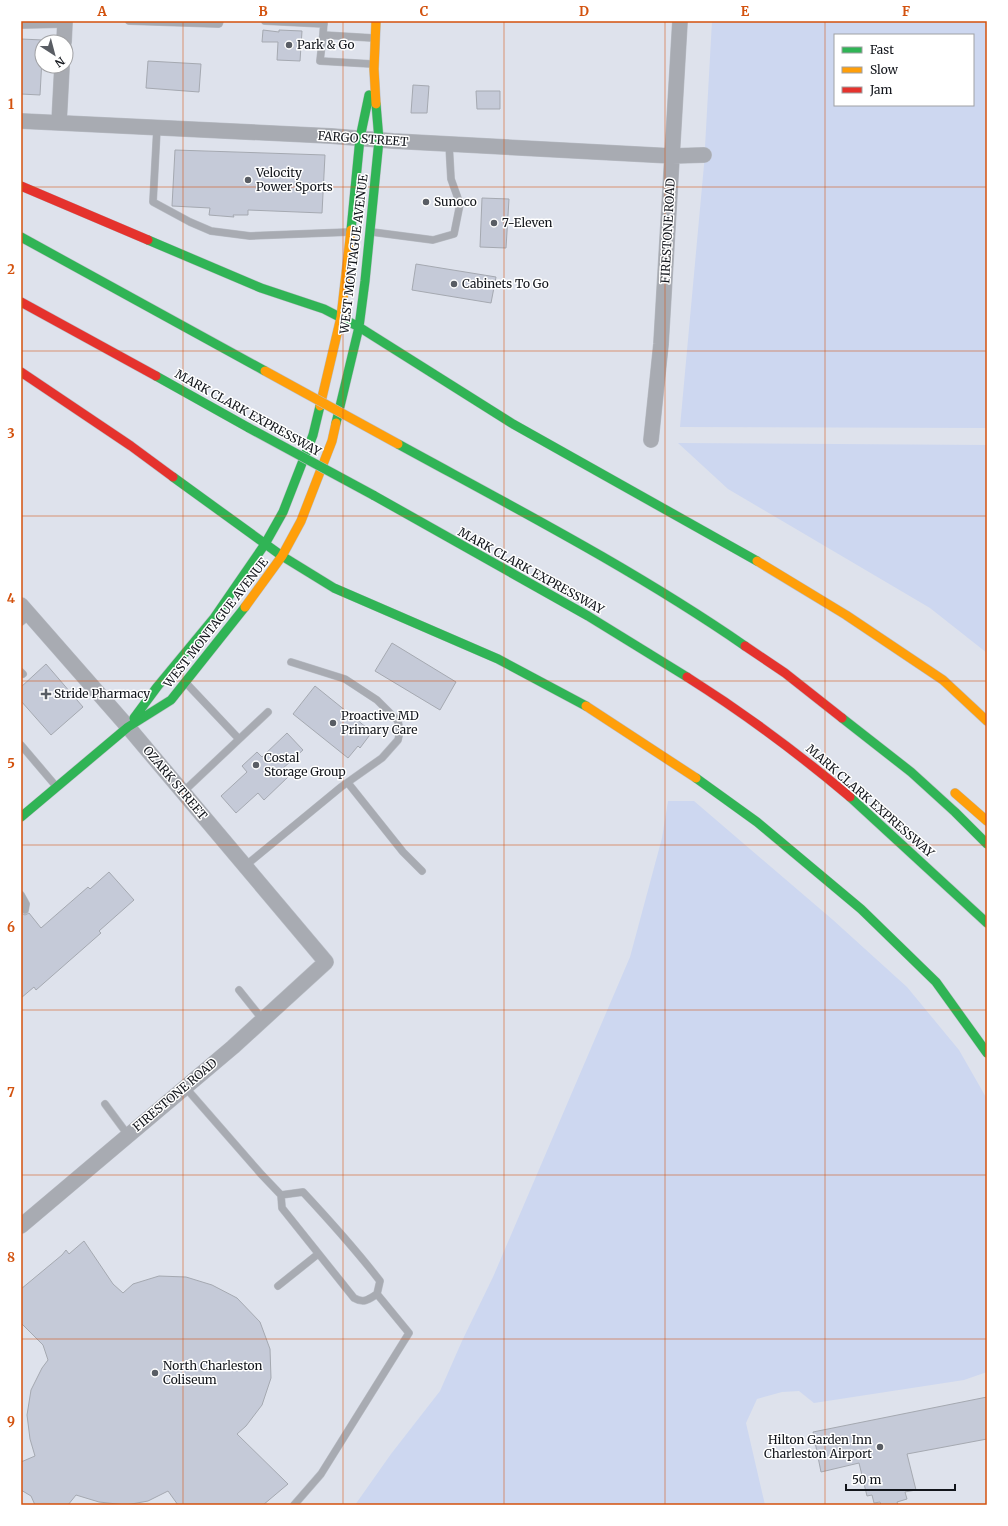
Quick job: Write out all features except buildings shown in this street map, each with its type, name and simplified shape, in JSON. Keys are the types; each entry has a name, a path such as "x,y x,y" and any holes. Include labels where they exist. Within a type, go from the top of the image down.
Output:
{"main road":[{"name":"WEST MONTAGUE AVENUE","path":"128,727 157,686 214,618 265,544 283,512 313,435 341,317 379,140 374,66 376,21"},
{"name":"WEST MONTAGUE AVENUE","path":"21,817 128,727 171,700 233,623 282,556 301,521 332,441 359,327 365,281 360,232 360,138 374,66"},
{"path":"21,186 261,288 324,309 341,317 513,424 749,556 846,615 943,680 987,721"},
{"path":"21,237 599,554 715,625 785,673 852,724 911,772 955,812 987,844"},
{"name":"MARK CLARK EXPRESSWAY","path":"21,302 373,495 612,630 668,665 750,720 794,752 844,792 918,858 987,923"},
{"path":"21,372 131,446 282,556 334,588 498,659 592,708 679,766 757,822 861,909 936,982 987,1053"},
{"path":"764,659 813,684"},
{"path":"949,788 987,821"}],"street":[{"name":"FIRESTONE ROAD","path":"651,440 661,344 680,21"},
{"path":"64,34 65,23"},
{"path":"59,123 62,74"},
{"name":"FARGO STREET","path":"21,121 360,138 672,156 704,155"},
{"name":"OZARK STREET","path":"24,614 128,727 326,962"},
{"name":"FIRESTONE ROAD","path":"21,1226 185,1087 326,962"}],"lane":[{"path":"129,21 219,24 220,21"},
{"path":"265,21 324,23 320,61 374,66"},
{"path":"21,25 65,23"},
{"path":"323,35 375,38"},
{"path":"156,128 154,202 190,222 211,231 250,236 360,232 433,240 454,234 460,204 450,179 449,144"},
{"path":"245,866 348,783 382,758 398,740 400,731 398,721 377,700 345,679 291,662"},
{"path":"186,682 239,739"},
{"path":"183,792 268,712"},
{"path":"21,746 57,787"},
{"path":"348,783 403,852 422,871"},
{"path":"21,894 26,904 25,910"},
{"path":"239,990 262,1020"},
{"path":"185,1087 240,1151 281,1195 282,1208 354,1298 359,1301 366,1301 377,1294 380,1280 355,1249 303,1192 281,1195"},
{"path":"105,1104 128,1135"},
{"path":"278,1286 318,1254"},
{"path":"294,1505 321,1474 409,1333 377,1294"}],"shaded area":[{"path":"712,21 987,21 987,428 680,427 704,165"},
{"path":"678,443 987,445 987,653 930,608 728,489"},
{"path":"668,801 694,801 833,920 907,987 959,1050 987,1099 987,1372 964,1380 814,1403 799,1391 782,1392 757,1399 746,1423 765,1505 355,1505 391,1454 440,1391 493,1277 630,957 662,838"}],"traffic: fast":[{"path":"351,230 360,138 369,95"},
{"path":"336,423 359,327 365,281 379,140 376,104"},
{"path":"21,237 265,371"},
{"path":"148,240 261,288 324,309 359,327"},
{"path":"359,327 513,424 757,561"},
{"path":"156,376 249,428"},
{"path":"134,718 157,687 214,618 265,544 283,512 313,435 320,406"},
{"path":"249,428 373,495"},
{"path":"398,444 574,540 661,591 745,646"},
{"path":"173,477 282,556"},
{"path":"373,495 588,616 687,677"},
{"path":"282,556 334,588 498,659 586,706"},
{"path":"21,817 128,727 171,700 245,607"},
{"path":"842,718 911,772 955,812 987,844"},
{"path":"696,778 757,822 861,909 936,982 987,1053"},
{"path":"850,797 987,923"}],"traffic: slow":[{"path":"376,21 374,69 376,104"},
{"path":"320,406 341,317 351,230"},
{"path":"265,371 398,444"},
{"path":"245,607 282,556 301,521 332,441 336,423"},
{"path":"757,561 846,615 943,680 987,721"},
{"path":"586,706 696,778"},
{"path":"955,793 987,821"}],"traffic: jam":[{"path":"21,186 148,240"},
{"path":"21,302 156,376"},
{"path":"21,372 131,446 173,477"},
{"path":"745,646 785,673 842,718"},
{"path":"687,677 771,734 850,797"}],"place":[{"name":"Park & Go","path":"289,45"},
{"name":"Velocity Power Sports","path":"248,180"},
{"name":"Sunoco","path":"426,202"},
{"name":"7-Eleven","path":"494,223"},
{"name":"Cabinets To Go","path":"454,284"},
{"name":"Stride Pharmacy","path":"46,694"},
{"name":"Proactive MD Primary Care","path":"333,723"},
{"name":"Costal Storage Group","path":"256,765"},
{"name":"North Charleston Coliseum","path":"155,1373"},
{"name":"Hilton Garden Inn Charleston Airport","path":"880,1447"}]}
